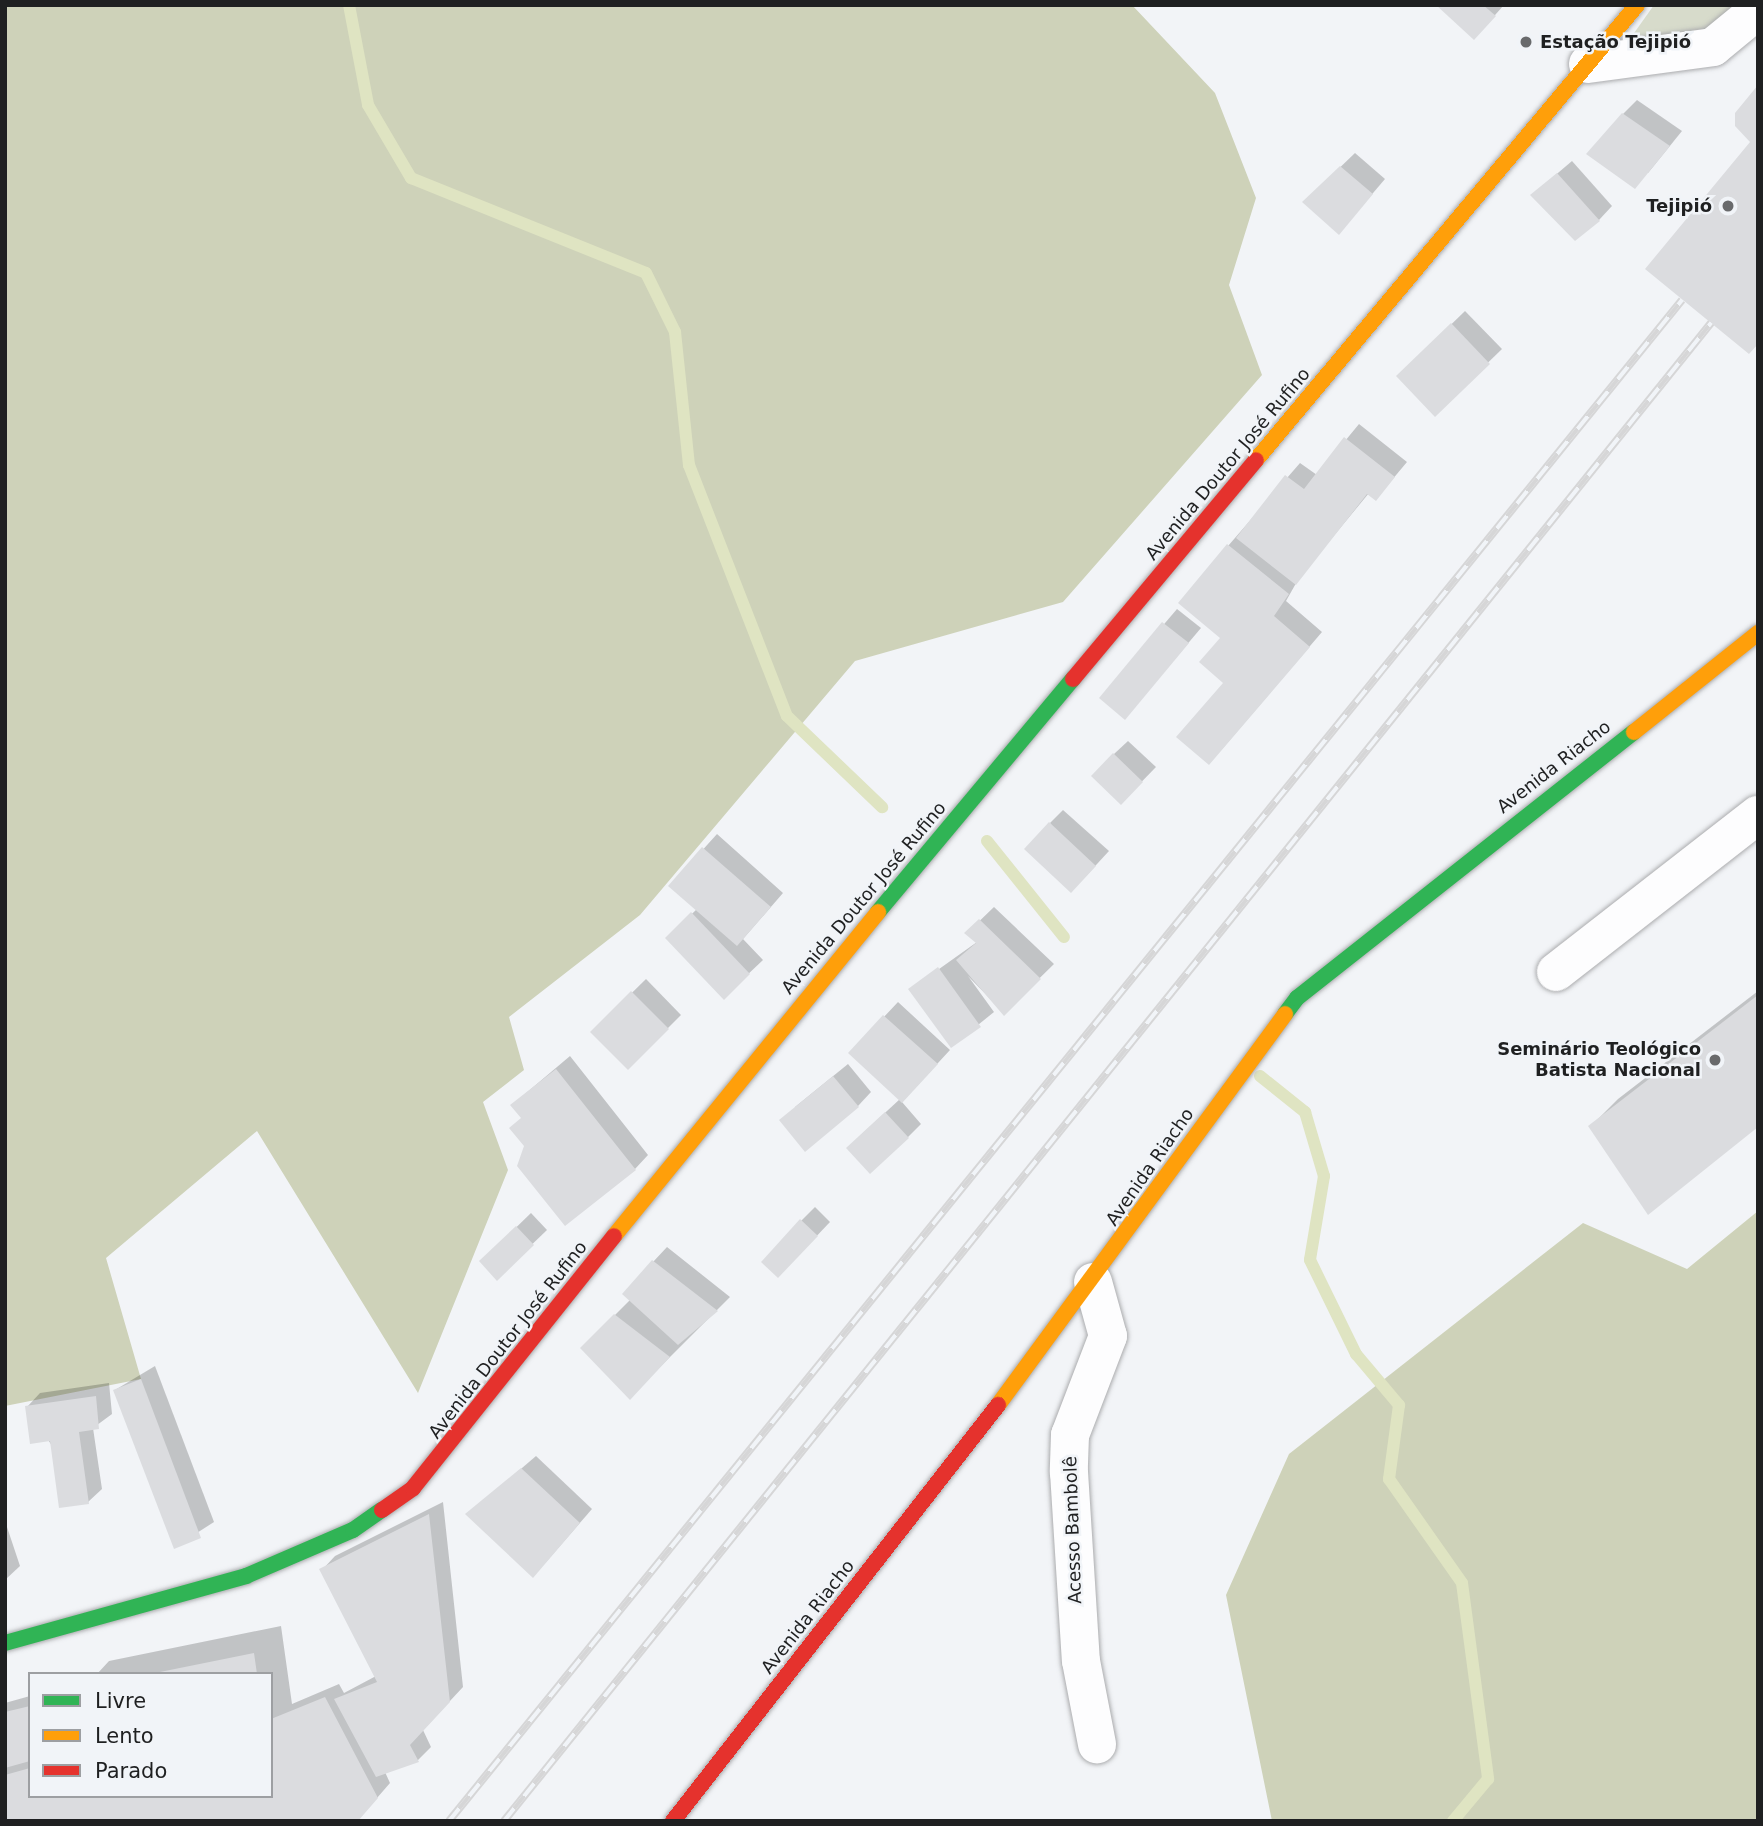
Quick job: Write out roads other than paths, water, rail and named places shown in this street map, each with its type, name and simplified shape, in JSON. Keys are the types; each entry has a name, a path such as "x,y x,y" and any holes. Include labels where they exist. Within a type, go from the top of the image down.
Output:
{"main road":[{"name":"Avenida Doutor José Rufino","path":"5,1643 124,1615 246,1576 353,1530 413,1488 766,1044 1637,5"},
{"name":"Avenida Riacho","path":"673,1821 1093,1282 1297,998 1758,633"}],"street":[{"path":"1588,64 1713,47 1758,10"},
{"path":"1556,972 1758,815"},
{"name":"Acesso Bambolê","path":"1093,1282 1108,1336 1070,1436 1069,1472 1081,1661 1097,1744"}],"waterway":[{"path":"349,5 368,105 411,178 646,273 675,332 689,465 787,716 882,807"},
{"path":"987,841 1064,937"},
{"path":"1260,1076 1305,1112 1324,1176 1310,1260 1356,1354 1399,1405 1389,1479 1462,1583 1488,1779 1453,1821"}],"railway":[{"path":"449,1821 1682,300"},
{"path":"504,1821 1711,323"}],"place":[{"name":"Estação Tejipió","path":"1526,42"},
{"name":"Tejipió","path":"1728,206"},
{"name":"Seminário Teológico Batista Nacional","path":"1715,1060"}]}
